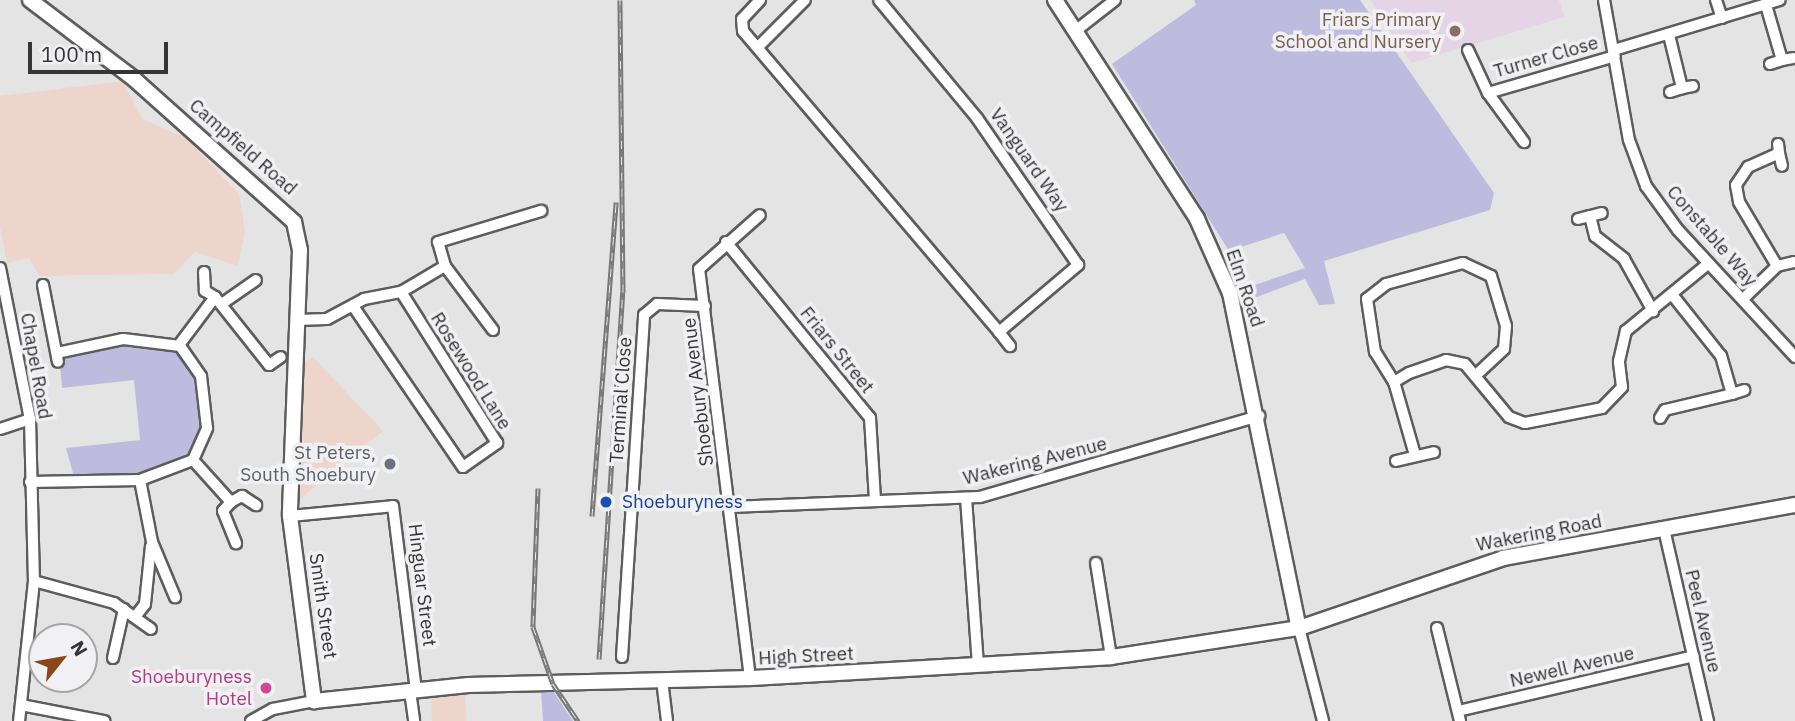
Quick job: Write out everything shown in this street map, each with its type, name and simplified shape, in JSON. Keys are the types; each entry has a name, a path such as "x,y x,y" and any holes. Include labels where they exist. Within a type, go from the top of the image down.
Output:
{"street":[{"name":"Campfield Road","path":"30,0 286,209 299,243 290,516"},
{"path":"760,0 740,25 1010,346"},
{"path":"758,47 805,0"},
{"name":"Vanguard Way","path":"879,0 978,118 1078,265 999,332"},
{"name":"Elm Road","path":"1055,0 1205,235 1238,318 1299,628"},
{"path":"1074,32 1115,0"},
{"name":"Constable Way","path":"1604,0 1640,172 1665,215 1795,357"},
{"path":"1716,0 1722,18"},
{"name":"Turner Close","path":"1488,93 1780,0"},
{"path":"1766,5 1782,60"},
{"path":"1670,35 1687,87 1670,92"},
{"name":"Turner Close","path":"1468,50 1488,93 1524,142"},
{"path":"1770,64 1793,58"},
{"path":"1777,266 1735,190 1743,171 1779,148 1782,166"},
{"path":"493,330 445,266 438,242 541,211"},
{"path":"1578,219 1602,213"},
{"path":"726,242 760,215"},
{"path":"1590,216 1595,236 1624,259 1653,311"},
{"name":"Shoebury Avenue","path":"726,242 699,269 750,678"},
{"name":"Friars Street","path":"726,242 870,418 875,499"},
{"path":"1743,299 1777,266 1795,262"},
{"path":"1415,455 1394,382 1374,352 1367,299 1386,284 1463,263 1491,276 1506,326 1504,349 1478,374"},
{"path":"1394,382 1446,360 1478,374 1509,417 1521,422 1602,408 1622,387 1619,361 1626,331 1674,297 1708,264"},
{"path":"297,320 327,319 353,306 401,292 445,266"},
{"name":"Chapel Road","path":"0,268 30,419 34,581 19,721"},
{"path":"204,272 205,291 219,300 269,365 281,357"},
{"path":"179,345 219,300 256,280"},
{"path":"43,285 57,357 123,339 179,345 200,373 206,413 193,460"},
{"name":"Rosewood Lane","path":"353,306 463,467 497,443 401,292"},
{"path":"1674,297 1724,361 1732,394"},
{"name":"Terminal Close","path":"622,657 644,315 657,304 705,306"},
{"path":"122,351 123,339"},
{"path":"1660,418 1665,410 1744,390"},
{"name":"Wakering Avenue","path":"729,507 875,499 966,498 1259,416"},
{"path":"0,429 30,419"},
{"path":"1396,461 1434,452"},
{"path":"30,482 140,480 193,460"},
{"path":"193,460 230,502"},
{"path":"140,480 152,542 175,597"},
{"path":"236,543 223,511 230,502 242,496 256,505"},
{"path":"966,498 978,665"},
{"name":"Wakering Road","path":"1299,628 1503,558 1795,505"},
{"name":"Hinguar Street","path":"290,516 393,506 413,690"},
{"name":"Smith Street","path":"290,516 314,701"},
{"name":"Peel Avenue","path":"1664,529 1708,721"},
{"path":"135,617 145,604 152,542"},
{"path":"1096,563 1111,657"},
{"path":"34,581 124,609 150,629"},
{"path":"113,658 124,609"},
{"path":"1299,628 1323,721"},
{"name":"High Street","path":"314,701 413,690 750,678 1111,657 1299,628"},
{"path":"1437,628 1459,716"},
{"path":"610,638 623,639"},
{"name":"Newell Avenue","path":"1459,716 1694,656"},
{"path":"663,680 667,721"},
{"path":"413,690 414,721"},
{"path":"251,721 314,701"},
{"path":"21,705 104,721"}],"shaded area":[{"path":"1194,0 1360,0 1494,193 1490,210 1324,261 1335,304 1319,305 1305,279 1246,301 1240,290 1305,268 1284,233 1229,251 1112,64 1196,5"},
{"name":"Friars Primary School and Nursery","path":"1370,0 1559,0 1564,17 1411,63"},
{"path":"123,81 142,119 186,138 239,194 245,231 238,266 195,252 174,274 39,276 29,258 7,263 0,227 0,96"},
{"path":"128,344 176,350 197,379 201,426 188,456 139,475 74,477 66,448 140,440 134,380 62,388 60,365 66,357"},
{"path":"313,357 383,431 300,499 305,362"},
{"path":"541,691 553,691 573,721 543,721"},
{"path":"465,695 466,721 432,721 431,696"}],"railway":[{"path":"599,659 623,292 620,0"},
{"path":"592,516 616,202"},
{"path":"538,488 533,627 553,684 578,721"}],"place":[{"name":"Friars Primary School and Nursery","path":"1455,31"},
{"name":"St Peters, South Shoebury","path":"390,464"},
{"name":"Shoeburyness","path":"606,502"},
{"name":"Shoeburyness Hotel","path":"266,688"}]}
